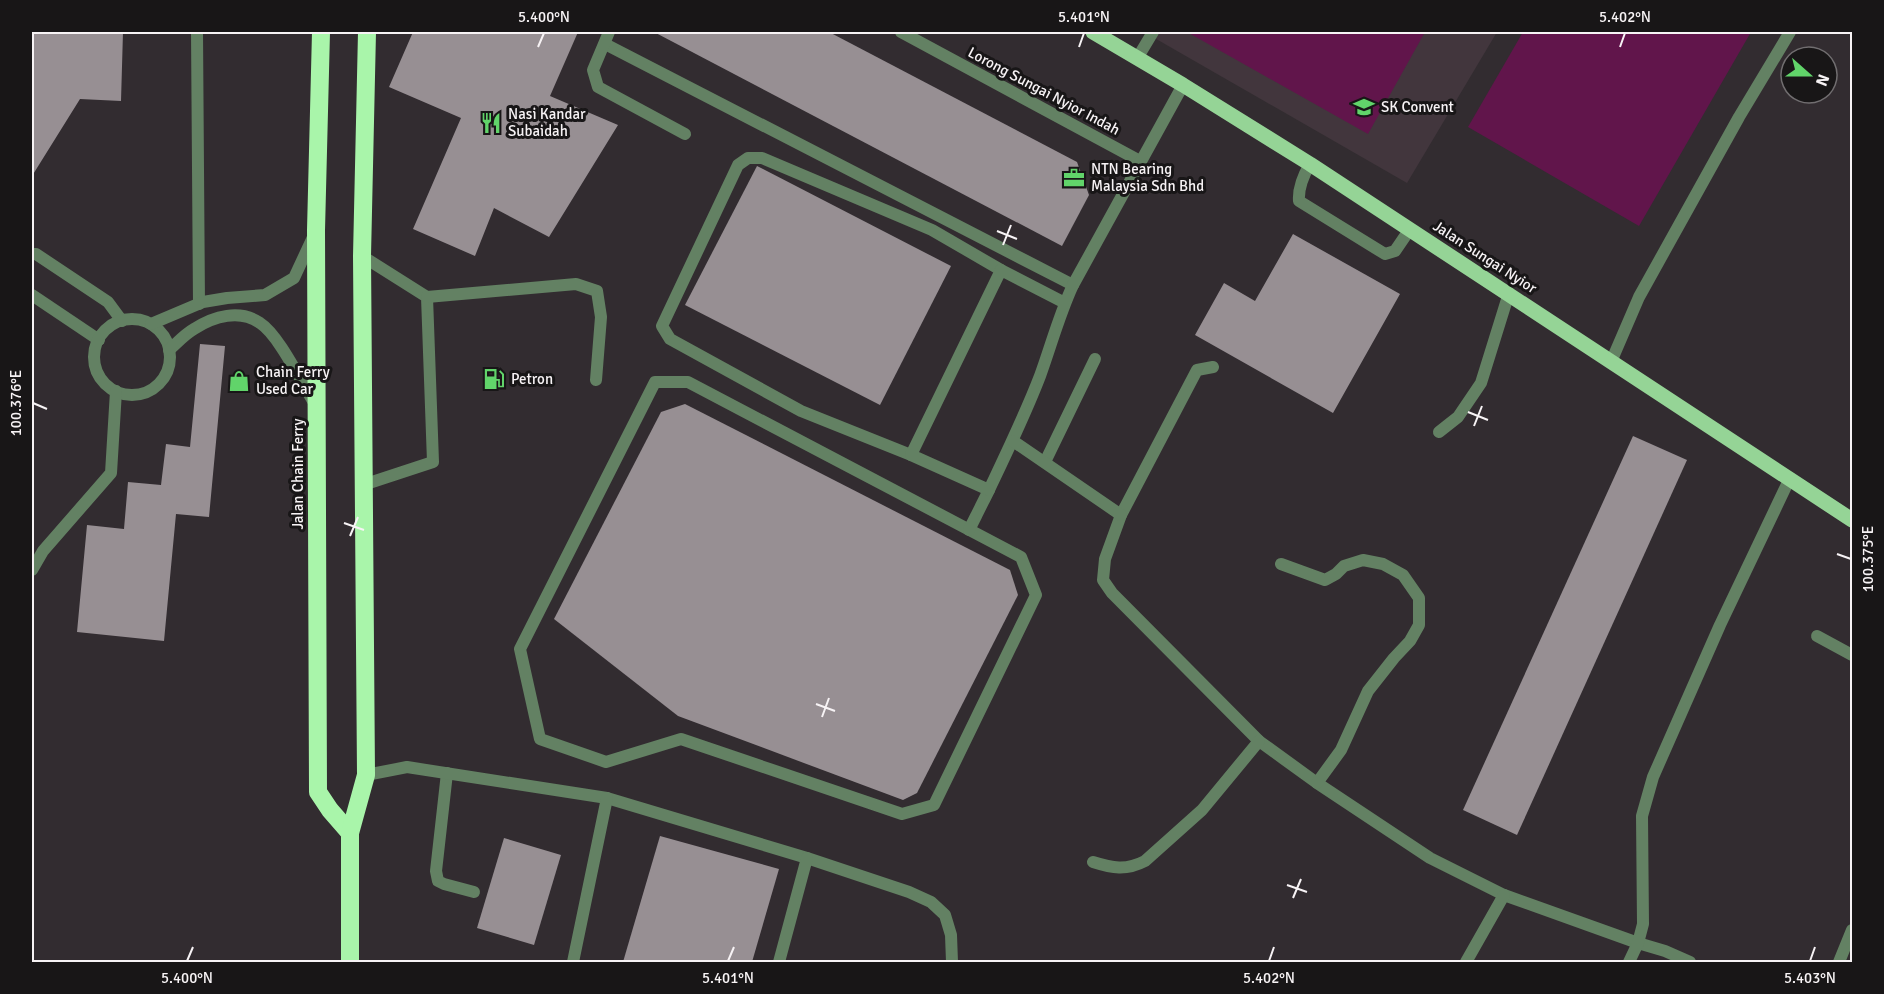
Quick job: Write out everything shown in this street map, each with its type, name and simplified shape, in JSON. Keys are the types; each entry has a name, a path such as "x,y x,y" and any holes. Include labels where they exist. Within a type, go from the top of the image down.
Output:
{"highway":[{"name":"Jalan Chain Ferry","path":"321,32 315,405 318,792 350,833"},
{"path":"350,963 350,833 366,775 362,256 367,32"}],"main road":[{"name":"Jalan Sungai Nyior","path":"1093,32 1138,57 1310,164 1852,520"}],"street":[{"path":"197,32 199,304"},
{"path":"609,32 593,70 598,87 685,134"},
{"name":"Lorong Sungai Nyior Indah","path":"901,32 1140,160"},
{"path":"1138,57 1153,32"},
{"path":"1611,362 1638,297 1739,117 1790,32"},
{"path":"605,44 1073,285"},
{"path":"969,530 1013,441 1073,285 1140,160 1184,85"},
{"path":"989,490 801,411 669,339 662,326 738,165 748,158 762,158 932,230 1000,270 1065,303"},
{"path":"1310,164 1298,192 1299,201 1384,254 1395,250 1410,229"},
{"path":"151,324 199,304 227,298 265,296 294,278 316,231"},
{"path":"32,254 36,254 108,303 122,321"},
{"path":"362,256 427,297 576,284 597,291 601,316 596,380"},
{"path":"910,455 1000,270"},
{"path":"1439,432 1458,417 1481,383 1509,293"},
{"path":"32,294 99,340"},
{"path":"363,485 433,462 427,297"},
{"path":"170,350 193,329 217,317 242,315 261,323 276,340 315,405"},
{"path":"142,320 151,324 160,330 170,350 170,362 160,383 140,394 116,391 106,385 95,363 95,351 99,340 105,331 122,321 142,320"},
{"path":"1044,462 1095,359"},
{"path":"1213,367 1197,370 1121,515 1105,560 1103,580 1112,593 1259,741 1317,783 1430,858 1504,895 1665,951 1689,963"},
{"path":"655,382 687,382 969,530 1021,556 1036,595 934,805 902,814 681,739 606,762 540,739 520,649 655,382"},
{"path":"32,570 43,551 111,473 116,391"},
{"path":"1013,441 1121,515"},
{"path":"1629,963 1643,924 1642,816 1653,777 1720,625 1790,478"},
{"path":"32,544 43,551"},
{"path":"1281,564 1324,580 1336,574 1344,566 1363,560 1383,564 1403,574 1419,598 1419,625 1410,641 1368,691 1341,750 1317,783"},
{"path":"1817,636 1852,655"},
{"path":"1093,862 1123,869 1134,867 1145,861 1202,810 1259,741"},
{"path":"366,775 407,767 607,798 807,858 909,892 931,902 945,915 951,935 952,963"},
{"path":"447,773 436,871 438,881 474,892"},
{"path":"573,963 607,798"},
{"path":"779,963 807,858"},
{"path":"1466,963 1504,895"},
{"path":"1839,963 1852,930"}],"shaded area":[{"name":"SK Convent","path":"1144,32 1497,32 1407,183"},
{"path":"1187,32 1425,32 1368,134"},
{"path":"1523,32 1751,32 1639,226 1468,127"}],"building":[{"path":"32,32 123,32 121,101 80,99 32,176"},
{"path":"413,32 578,32 550,96 618,125 549,237 494,208 475,256 413,229 461,118 389,87"},
{"path":"654,32 829,32 1077,162 1089,195 1062,246"},
{"path":"757,166 951,266 880,405 685,305"},
{"path":"1293,234 1400,294 1333,413 1195,335 1224,283 1255,301"},
{"path":"200,344 225,346 209,517 176,514 164,641 77,632 87,525 124,529 128,482 161,485 166,444 190,447"},
{"path":"685,404 1010,570 1018,595 917,793 903,800 678,716 554,619 661,412"},
{"path":"1633,436 1687,460 1517,835 1463,810"},
{"path":"660,836 779,869 752,962 623,962"},
{"path":"504,838 561,855 534,945 477,928"}],"place":[{"name":"SK Convent","path":"1364,107"},
{"name":"Nasi Kandar Subaidah","path":"491,123"},
{"name":"NTN Bearing Malaysia Sdn Bhd","path":"1074,178"},
{"name":"Petron","path":"494,379"},
{"name":"Chain Ferry Used Car","path":"239,381"}]}
